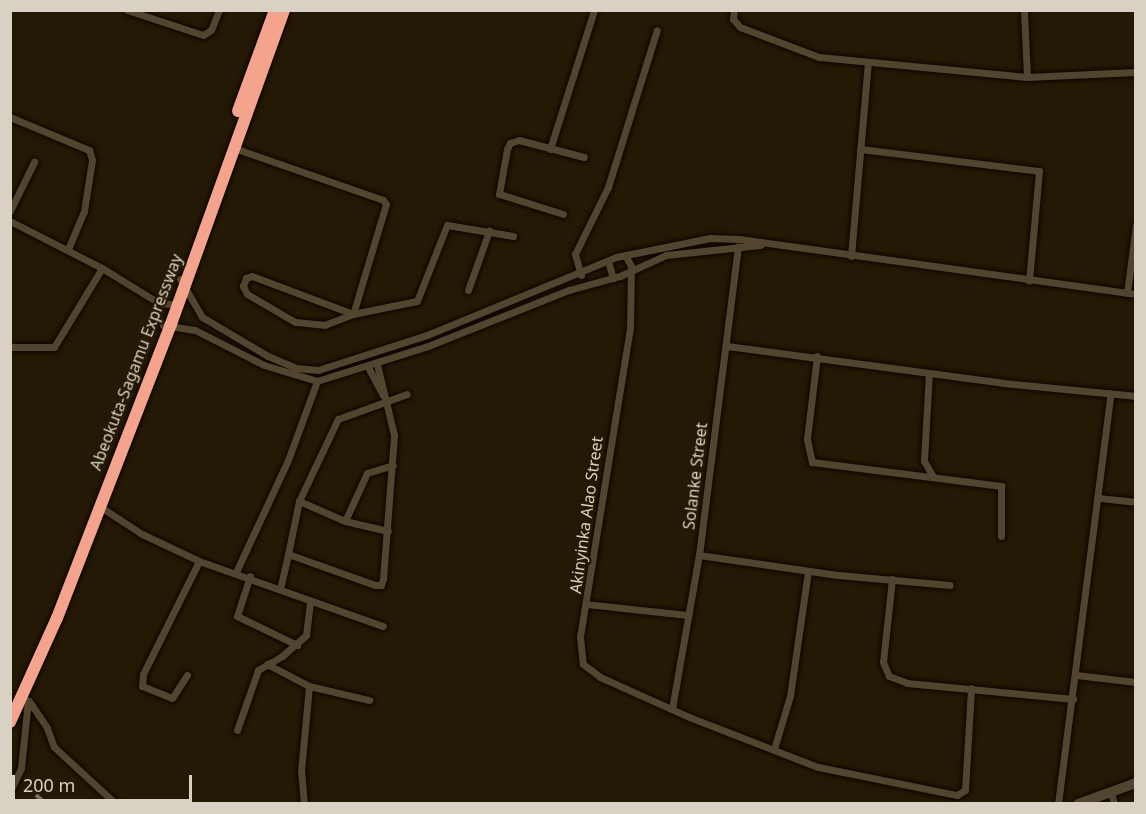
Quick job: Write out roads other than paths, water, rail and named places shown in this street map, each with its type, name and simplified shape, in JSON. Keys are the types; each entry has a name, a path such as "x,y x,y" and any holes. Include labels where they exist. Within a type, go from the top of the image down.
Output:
{"highway":[{"name":"Abeokuta-Sagamu Expressway","path":"10,706 26,691 167,324 171,304 182,283 275,10"},
{"name":"Abeokuta-Sagamu Expressway","path":"10,722 26,691 99,506 284,10"}],"street":[{"path":"127,10 203,35 211,30 219,10"},
{"path":"550,149 594,10"},
{"path":"734,10 735,24 796,49 839,61 1027,77 1136,72"},
{"path":"1024,10 1027,77"},
{"path":"581,275 575,254 608,187 657,30"},
{"path":"851,255 868,63"},
{"path":"10,117 89,150 92,160 84,211 68,249"},
{"path":"563,214 504,197 497,189 510,143 519,140 584,157"},
{"path":"234,148 383,200 386,204 353,314"},
{"path":"860,149 1039,171 1029,281"},
{"path":"10,211 34,162"},
{"path":"10,221 68,249 159,303 171,304"},
{"path":"353,314 252,276 246,278 243,286 253,300 295,322 325,325 353,314 417,301 447,225 513,236"},
{"path":"1127,293 1136,225"},
{"path":"468,290 489,231"},
{"path":"182,283 202,317 223,331 296,368 330,369 581,275 625,255 710,238 771,244 1136,294"},
{"path":"167,324 195,330 264,365 317,381 377,364 569,290 614,278 666,255 771,244"},
{"name":"Solanke Street","path":"672,709 699,555 738,246"},
{"name":"Akinyinka Alao Street","path":"625,255 630,271 627,351 580,637 584,664 600,677 672,709"},
{"path":"608,261 614,278"},
{"path":"10,347 54,347 102,268"},
{"path":"195,330 202,317"},
{"path":"218,340 223,331"},
{"path":"727,346 817,356 929,373 1136,396"},
{"path":"817,356 807,439 812,462 932,475 1001,486 1000,536"},
{"path":"288,554 381,585 388,531 394,435 377,364"},
{"path":"368,367 384,398"},
{"path":"929,373 924,461 932,475"},
{"path":"236,572 288,460 317,381"},
{"path":"1058,804 1077,675 1111,393"},
{"path":"280,589 299,501 338,419 384,398 407,394"},
{"path":"345,521 367,473 393,465"},
{"path":"1099,498 1136,502"},
{"path":"299,501 345,521 388,531"},
{"path":"99,506 142,534 199,561 250,576 383,626"},
{"path":"699,555 808,571 950,585"},
{"path":"187,675 172,698 142,686 143,674 199,561"},
{"path":"774,749 790,696 808,571"},
{"path":"250,576 237,616 297,645"},
{"path":"892,579 885,671 908,683 1073,699"},
{"path":"237,730 254,677 267,664 297,645 309,627 310,600"},
{"path":"586,604 688,615"},
{"path":"267,664 309,686 369,700"},
{"path":"1077,675 1136,682"},
{"path":"304,804 301,771 309,686"},
{"path":"672,709 818,766 957,795 965,790 971,688"},
{"path":"10,791 21,768 26,691"},
{"path":"26,691 47,728 54,747 116,804"},
{"path":"1078,804 1136,783"},
{"path":"1111,792 1114,804"}],"railway":[{"path":"36,795 46,804"}]}
